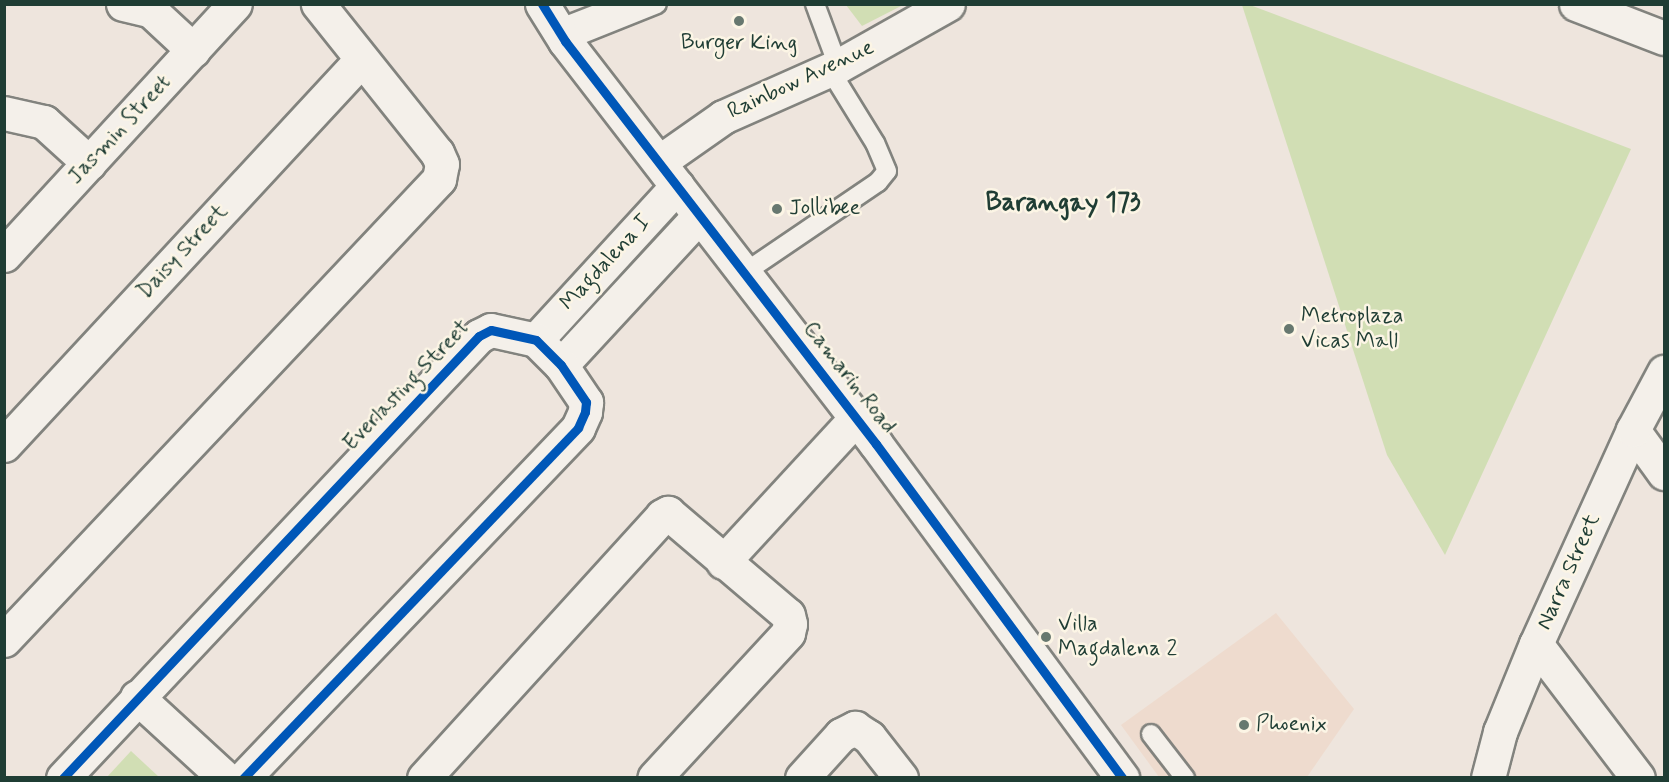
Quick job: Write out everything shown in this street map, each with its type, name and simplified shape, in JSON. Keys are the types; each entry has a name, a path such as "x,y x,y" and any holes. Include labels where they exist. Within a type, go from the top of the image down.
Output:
{"street":[{"path":"123,4 150,10 193,50"},
{"name":"Jasmin Street","path":"4,255 235,4"},
{"path":"4,640 439,179 442,164 437,153 318,4"},
{"name":"Rainbow Avenue","path":"668,174 723,117 834,68 909,13 948,4"},
{"path":"1576,4 1665,38"},
{"name":"Camarin Road","path":"555,25 699,216 856,418 1122,777"},
{"name":"Daisy Street","path":"4,446 361,60"},
{"path":"4,113 45,122 89,163"},
{"name":"Magdalena I","path":"536,340 668,174"},
{"name":"Magdalena I","path":"561,365 699,216"},
{"name":"Everlasting Street","path":"63,777 479,336 491,330 536,340"},
{"path":"244,777 578,428 585,412 586,402 561,365 536,340"},
{"name":"Narra Street","path":"1488,777 1500,732 1536,644 1633,430 1665,372"},
{"path":"723,561 856,418"},
{"path":"1633,430 1665,473"},
{"path":"424,777 662,516 668,513 676,517 723,561 788,615 790,624 788,633 654,777"},
{"path":"1536,644 1638,777"},
{"path":"137,697 225,777"},
{"path":"802,777 841,735 855,728 869,737 901,777"}],"lane":[{"path":"555,25 622,4"},
{"path":"555,25 657,4"},
{"path":"744,273 878,182 886,171 876,143 834,68 815,4"},
{"path":"1151,734 1185,777"}],"shaded area":[{"path":"1276,613 1354,709 1307,777 1159,777 1121,725"}],"green space":[{"path":"846,5 903,5 862,26"},
{"path":"1242,5 1250,5 1631,149 1445,555 1387,455"},
{"path":"131,751 159,777 107,777"}],"cycle path":[{"path":"542,4 565,41 876,444 1122,778"},
{"path":"63,778 479,336 491,330 536,340 561,365 586,402 585,412 578,428 244,778"}],"place":[{"name":"Burger King","path":"739,21"},
{"name":"Jollibee","path":"777,209"},
{"name":"Metroplaza Vicas Mall","path":"1289,329"},
{"name":"Villa Magdalena 2","path":"1046,637"},
{"name":"Phoenix","path":"1244,725"}],"district":[{"name":"Barangay 173","path":"1063,204"}]}
